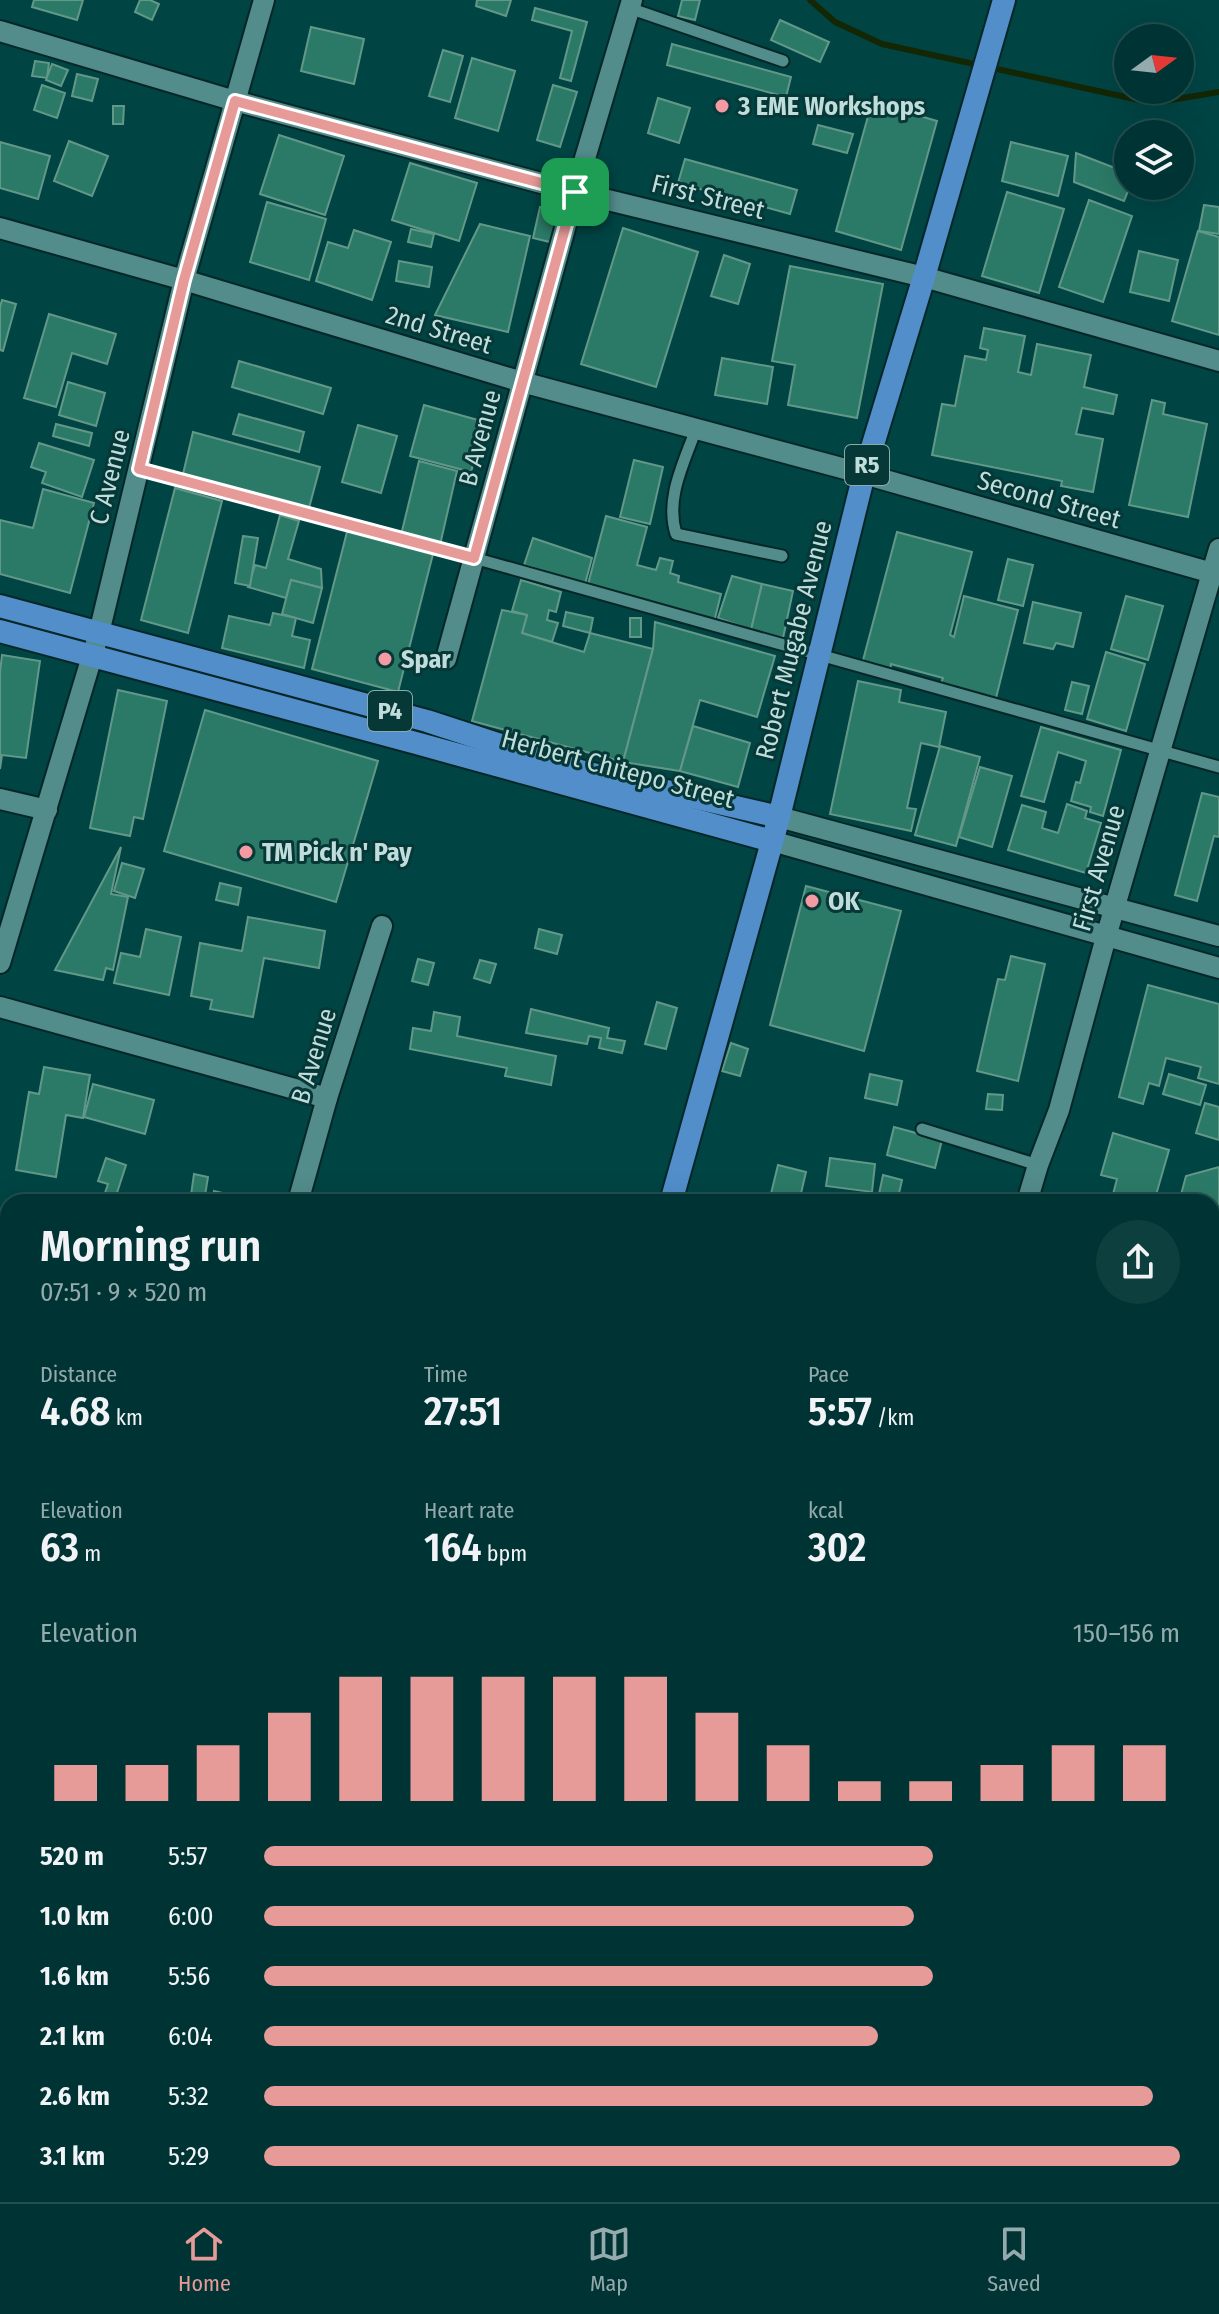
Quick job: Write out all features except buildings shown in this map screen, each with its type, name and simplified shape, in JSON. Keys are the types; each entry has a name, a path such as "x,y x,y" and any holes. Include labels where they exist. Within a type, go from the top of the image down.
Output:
{"highway":[{"name":"Robert Mugabe Avenue","path":"673,1194 779,817 864,474 1002,5"},
{"name":"Herbert Chitepo Street","path":"0,606 427,721 580,771 779,817"},
{"name":"Herbert Chitepo Street","path":"0,631 772,841"}],"street":[{"name":"C Avenue","path":"0,963 99,633 184,280 264,0"},
{"name":"B Avenue","path":"446,659 575,192 631,4"},
{"name":"First Street","path":"0,31 235,101 575,192 924,277 1219,361"},
{"name":"2nd Street","path":"0,228 522,382 864,474"},
{"name":"Second Street","path":"864,474 1215,574"},
{"name":"First Avenue","path":"1029,1194 1059,1110 1106,937 1215,574 1219,549"},
{"path":"0,799 47,810"},
{"name":"Herbert Chitepo Street","path":"779,817 1219,936"},
{"name":"Herbert Chitepo Street","path":"772,841 1219,968"},
{"name":"B Avenue","path":"300,1194 327,1098 382,926"},
{"path":"0,1007 327,1098"}],"lane":[{"path":"631,4 783,61"},
{"path":"696,429 673,494 671,518 676,534 782,556"},
{"path":"139,469 474,558 1219,767"},
{"path":"922,1129 1038,1165"}],"waterway":[{"path":"810,0 835,22 882,44 1153,103 1219,92"}],"place":[{"name":"3 EME Workshops","path":"722,106"},
{"name":"Spar","path":"385,659"},
{"name":"TM Pick n' Pay","path":"246,852"},
{"name":"OK","path":"812,901"}],"route":[{"path":"235,101 575,192 474,558 139,469 184,280 235,101"}]}
